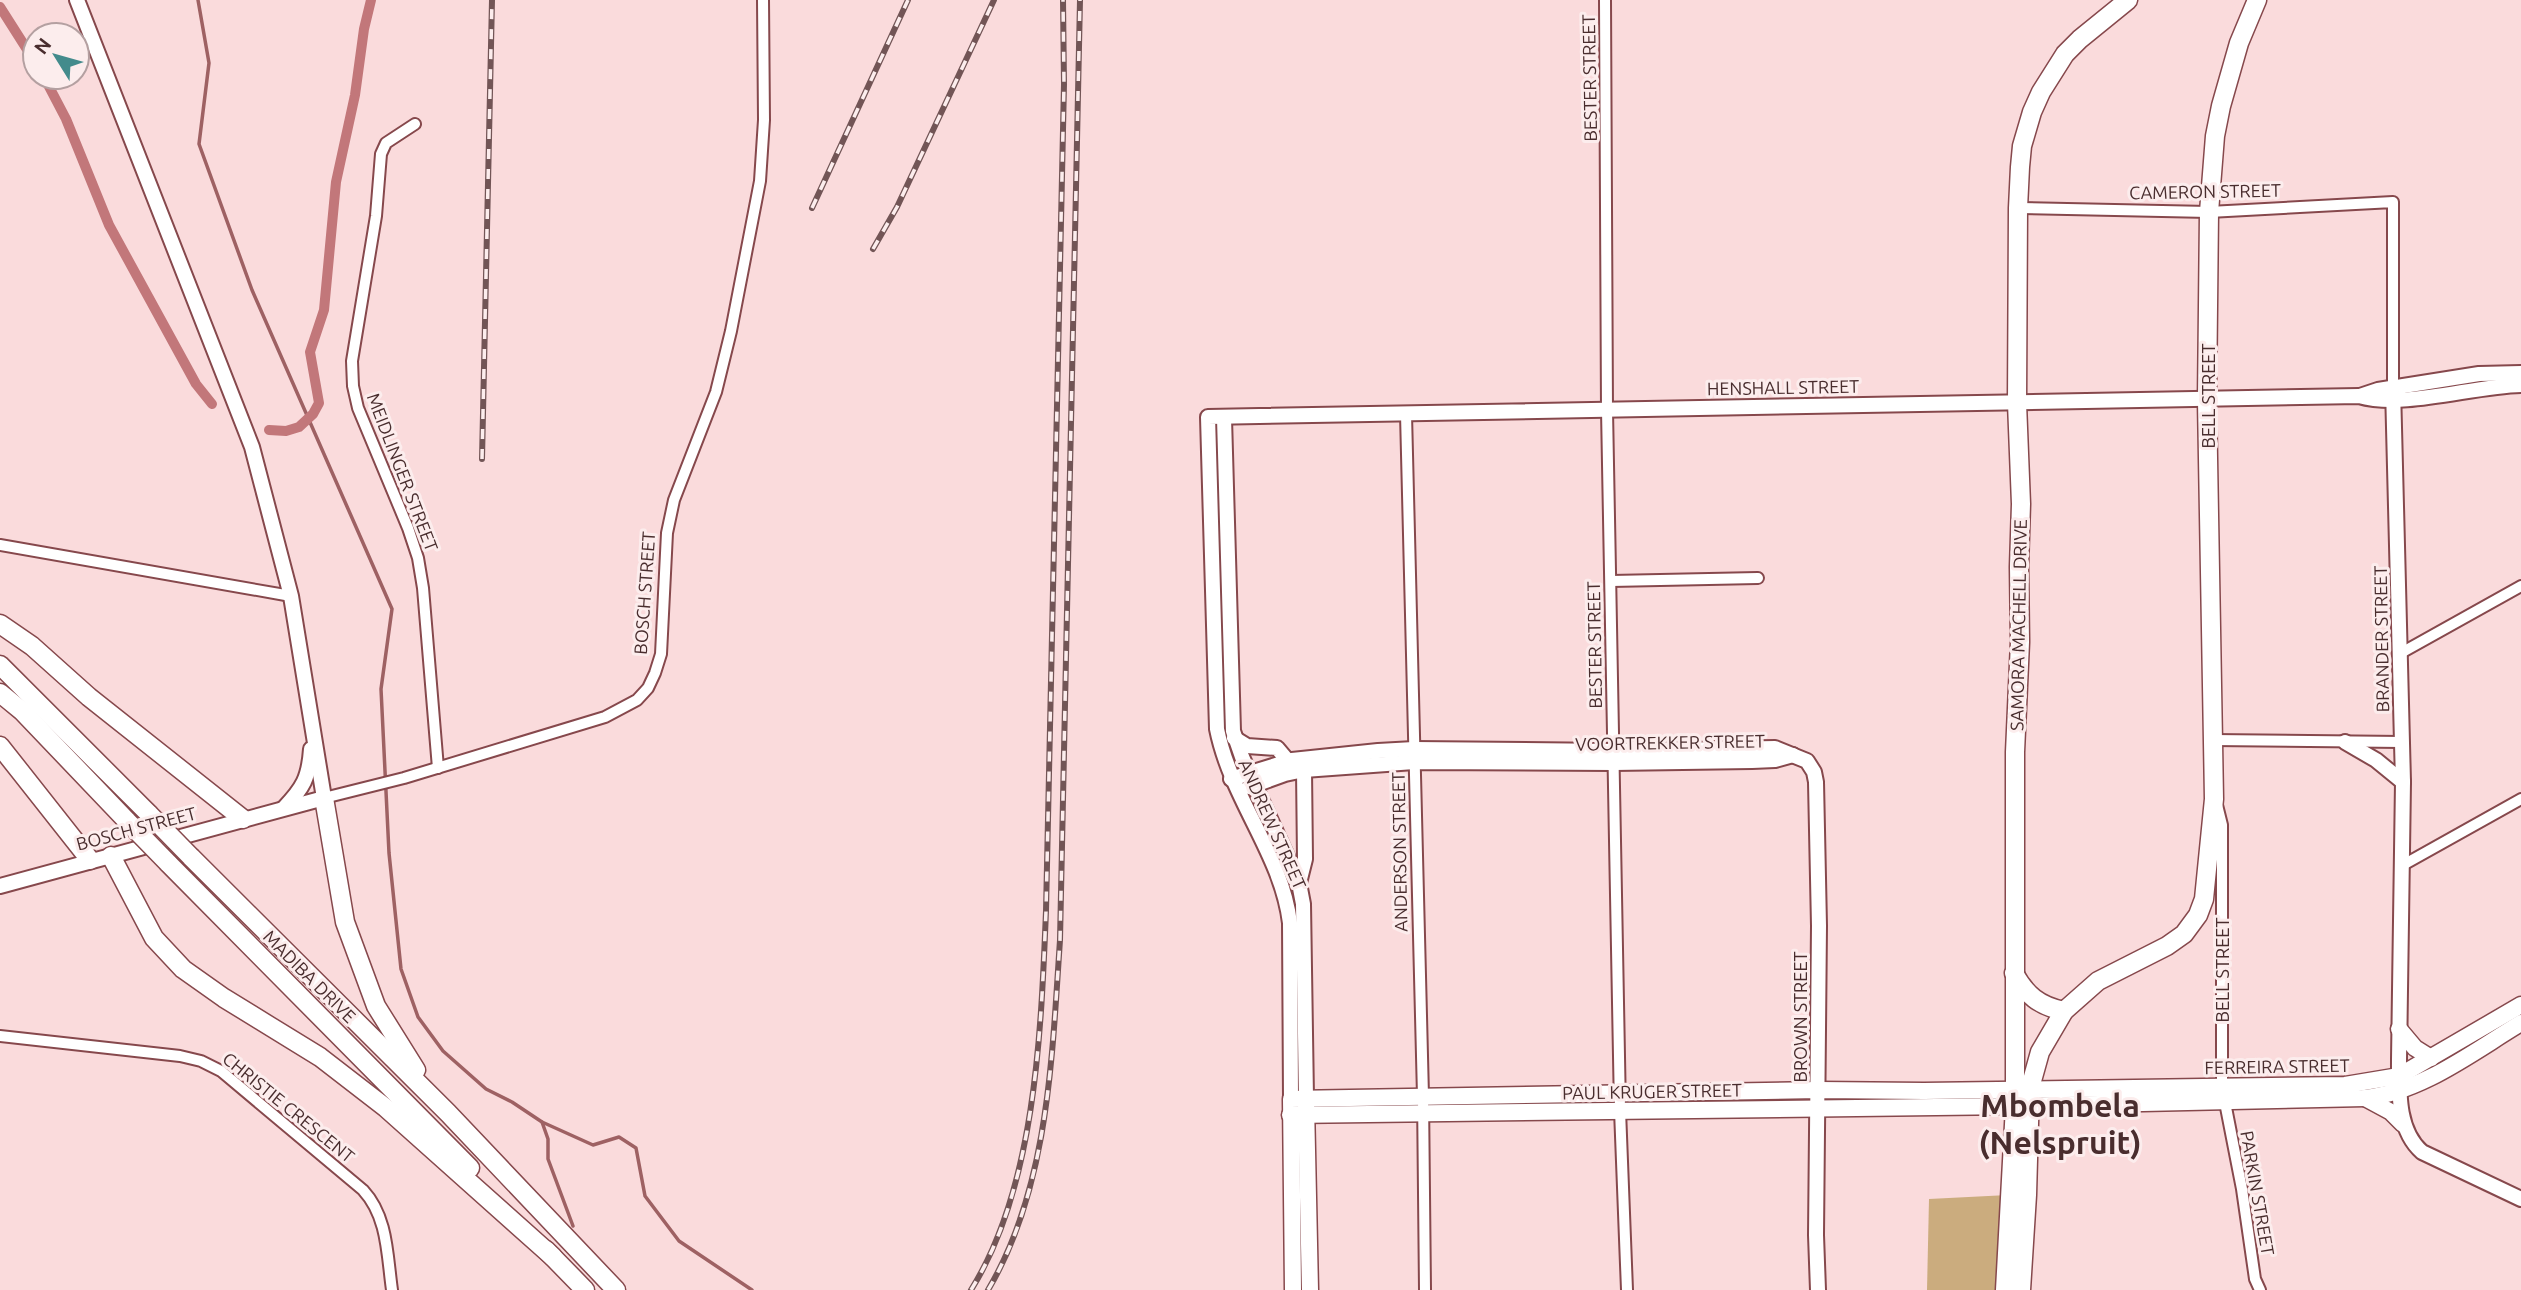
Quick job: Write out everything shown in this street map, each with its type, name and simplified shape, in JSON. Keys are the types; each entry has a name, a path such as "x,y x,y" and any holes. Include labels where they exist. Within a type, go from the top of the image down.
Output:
{"main road":[{"name":"SAMORA MACHELL DRIVE","path":"2021,1290 2027,1195 2014,973 2015,752 2020,649 2021,504 2018,208 2022,146 2041,92 2065,54 2128,0"},
{"name":"BELL STREET","path":"2022,1097 2040,1052 2064,1011 2098,981 2167,946 2184,934 2198,915 2204,899 2214,799 2207,401 2209,212 2215,136 2221,106 2239,43 2257,0"},
{"path":"0,624 32,646 89,697 243,819"},
{"name":"MADIBA DRIVE","path":"0,665 447,1113 616,1290"},
{"name":"MADIBA DRIVE","path":"0,693 22,711 168,863 493,1191 585,1290"},
{"path":"0,746 90,860"},
{"path":"324,798 345,922 358,962 376,1006 408,1059 447,1113"},
{"path":"111,856 154,938 183,969 224,998 320,1057 386,1108 553,1257"},
{"path":"2014,973 2024,991 2034,1000 2052,1009 2064,1011"},
{"name":"FERREIRA STREET","path":"2222,1094 2399,1083 2431,1058 2521,1005"},
{"name":"FERREIRA STREET","path":"2022,1097 2222,1094 2365,1098 2399,1083 2434,1074 2521,1023"},
{"path":"2399,1029 2415,1048 2431,1058"},
{"name":"PAUL KRUGER STREET","path":"1298,1106 1423,1113 1819,1090 1924,1091 2022,1097"},
{"name":"PAUL KRUGER STREET","path":"1298,1106 1423,1096 1819,1108 2022,1097"},
{"name":"SAMORA MACHELL DRIVE","path":"2005,1290 2022,1097"},
{"path":"2365,1098 2391,1112 2403,1124"},
{"name":"ANDREW STREET","path":"1293,1290 1298,1106"},
{"name":"ANDREW STREET","path":"1298,1106 1310,1290"}],"street":[{"path":"77,0 252,447 291,596 324,798"},
{"name":"BOSCH STREET","path":"0,886 404,778 606,717 637,700 648,688 661,654 667,533 674,500 716,392 731,331 760,181 764,134 763,0"},
{"name":"BESTER STREET","path":"1605,0 1607,410 1620,1102 1627,1290"},
{"name":"MEIDLINGER STREET","path":"415,124 386,143 381,153 376,216 352,362 353,386 358,408 418,558 423,587 438,768"},
{"name":"CAMERON STREET","path":"2018,208 2209,212 2393,202"},
{"name":"BRANDER STREET","path":"2393,202 2393,395 2403,782 2399,1029 2399,1083 2403,1124"},
{"name":"HENSHALL STREET","path":"1208,416 1224,418 1846,404 2207,401 2359,396 2372,400 2479,374 2521,373"},
{"name":"HENSHALL STREET","path":"2393,395 2521,385"},
{"name":"ANDERSON STREET","path":"1406,414 1423,1096 1425,1290"},
{"name":"ANDREW STREET","path":"1208,416 1217,729 1222,755 1234,785 1282,884 1287,902 1298,1106"},
{"name":"ANDREW STREET","path":"1224,418 1234,738 1298,883 1303,904 1298,1106"},
{"path":"0,545 291,596"},
{"path":"1611,581 1758,578"},
{"path":"2401,653 2521,586"},
{"path":"283,809 299,793 306,780 310,765 312,727"},
{"path":"1234,738 1247,746 1276,748 1289,761"},
{"path":"2212,740 2402,742"},
{"path":"2345,742 2376,760 2403,782"},
{"name":"VOORTREKKER STREET","path":"1234,785 1289,761 1414,755 1614,757 1775,748 1793,754"},
{"name":"BROWN STREET","path":"1793,754 1811,765 1816,782 1818,1290"},
{"name":"VOORTREKKER STREET","path":"1252,778 1414,755"},
{"path":"1298,883 1305,859 1304,770"},
{"name":"BELL STREET","path":"2214,799 2220,811 2222,825 2222,1094"},
{"path":"2403,865 2521,799"},
{"name":"CHRISTIE CRESCENT","path":"0,1036 180,1056 201,1061 221,1071 373,1201 384,1232 392,1290"},
{"name":"PARKIN STREET","path":"2222,1094 2242,1189 2255,1279 2260,1290"},
{"path":"2403,1124 2413,1144 2422,1152 2521,1199"}],"shaded area":[{"path":"2008,1195 2002,1290 1927,1290 1929,1199"}],"waterway":[{"path":"198,0 209,63 199,144 252,290 392,609 381,689 389,853 401,969 418,1017 443,1051 486,1089 542,1122 548,1139 548,1159 573,1226"},
{"path":"269,430 286,431 299,427 313,414 319,403 310,352 324,310 336,182 355,95 371,0"},
{"path":"0,7 21,40"},
{"path":"51,91 66,119 109,225 196,384 212,404"},
{"path":"542,1122 593,1145 619,1137 636,1148 645,1196 679,1241 752,1290"}],"railway":[{"path":"482,459 492,0"},
{"path":"812,208 908,0"},
{"path":"873,249 897,207 994,0"},
{"path":"971,1290 993,1249 1022,1156 1031,1106 1041,1006 1046,911 1064,84 1063,0"},
{"path":"988,1290 1008,1250 1024,1208 1035,1165 1044,1120 1054,1029 1060,940 1080,0"}],"district":[{"name":"Mbombela (Nelspruit)","path":"2060,1124"}]}
